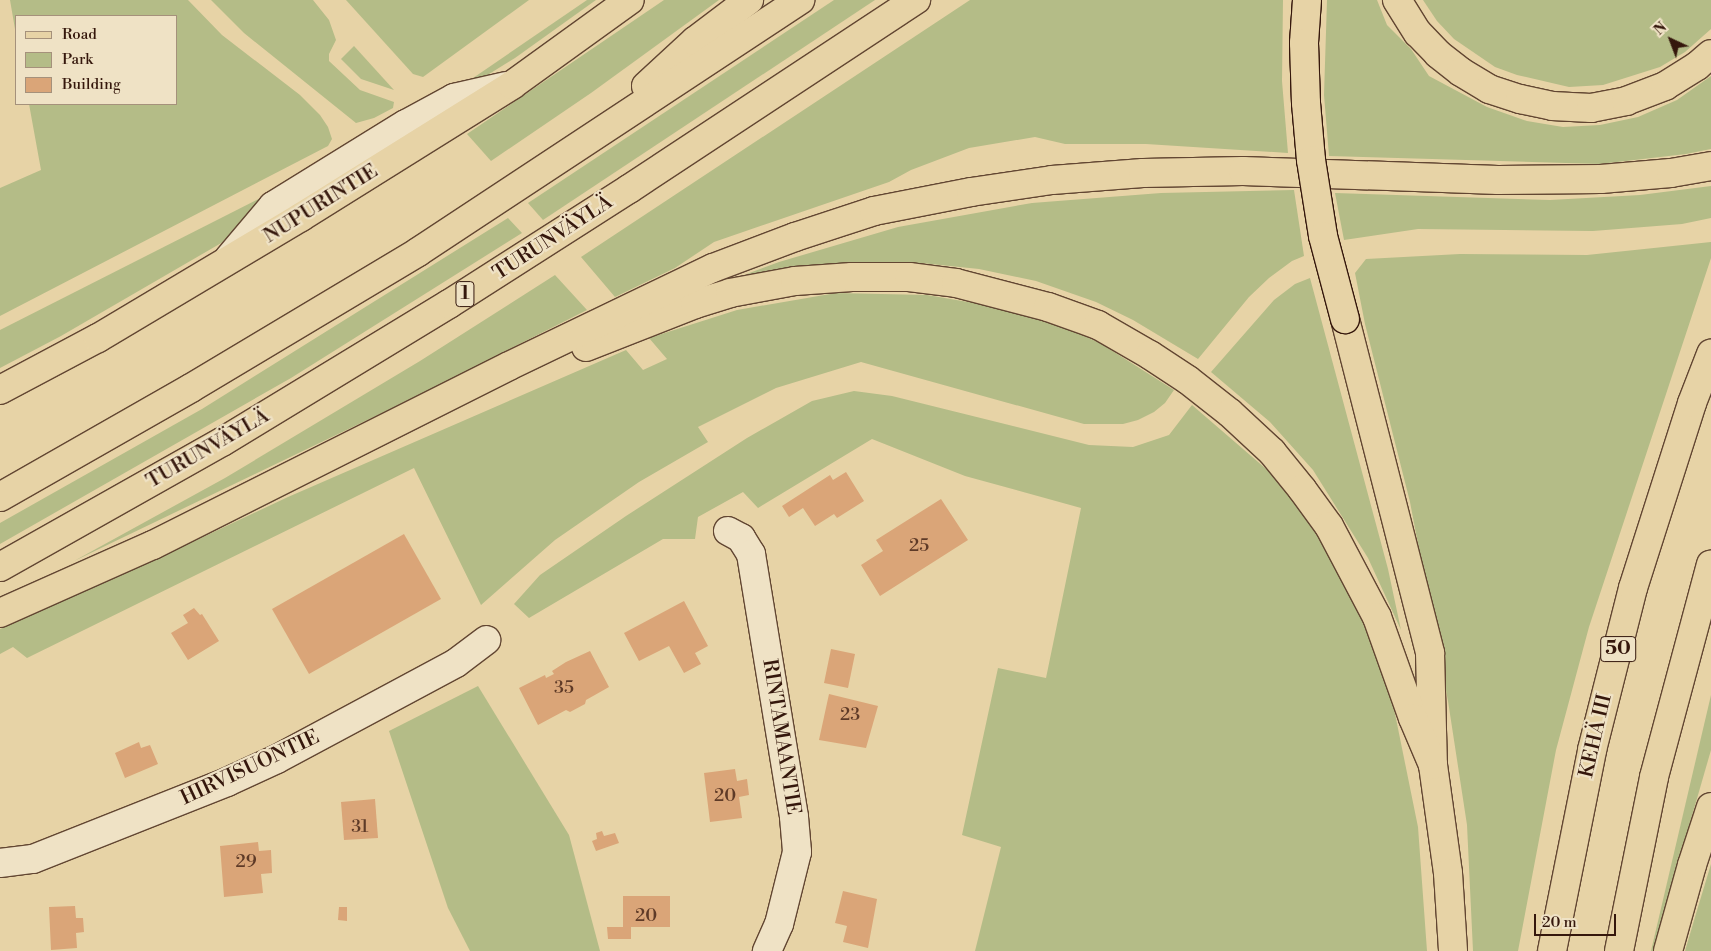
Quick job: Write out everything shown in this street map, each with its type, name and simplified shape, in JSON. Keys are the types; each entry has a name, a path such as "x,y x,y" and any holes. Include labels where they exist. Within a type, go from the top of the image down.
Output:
{"main road":[{"name":"NUPURINTIE","path":"0,390 98,338 301,217 512,85 630,0"},
{"path":"578,147 695,41 749,0"},
{"path":"0,497 191,388 418,252 800,0"},
{"name":"TURUNVÄYLÄ","path":"0,567 222,442 449,304 629,189 916,0"},
{"path":"1307,0 1304,43 1305,93 1311,160 1323,236 1430,652 1433,765 1448,873 1452,951"},
{"path":"1397,0 1418,33 1438,54 1461,72 1489,88 1520,100 1552,106 1591,108 1626,101 1664,86 1698,66 1711,54"},
{"path":"0,613 153,545 510,366 713,268 795,237 874,211 971,192 1052,180 1143,173 1243,171 1498,180 1601,180 1671,173 1711,166"},
{"path":"510,366 587,347 695,304 730,293 795,281 852,277 909,277 956,284 1048,307 1098,325 1150,355 1188,380 1230,413 1272,452 1329,526 1377,617 1413,718 1433,765"},
{"name":"KEHÄ III","path":"1552,951 1592,750 1633,588 1692,404 1711,354"},
{"path":"1619,951 1654,777 1711,565"},
{"path":"1668,951 1692,865 1711,807"}],"street":[{"name":"RINTAMAANTIE","path":"728,531 741,538 751,554 794,817 797,852 779,924 766,951"},
{"name":"HIRVISUONTIE","path":"0,864 33,859 227,782 277,759 456,663 486,640"}],"green space":[{"path":"10,0 188,0 222,35 300,95 320,115 328,127 332,139 328,146 0,316 0,188 41,170 29,105 178,105 178,15 15,15 15,29"},
{"path":"211,0 313,0 329,20 336,40 329,54 329,61 360,90 394,102 393,108 374,118 356,123 244,33"},
{"path":"346,0 529,0 423,77 413,74"},
{"path":"587,0 596,0 515,58 441,104 438,102"},
{"path":"664,0 719,0 591,93 491,161 467,134"},
{"path":"834,0 875,0 543,220 528,203"},
{"path":"970,0 1283,0 1282,81 1288,153 1146,144 1065,144 1035,137 969,148 911,170 889,182 714,242 675,268 615,297 581,257"},
{"path":"1327,0 1377,0 1387,25 1411,49 1429,76 1487,107 1527,121 1563,127 1600,125 1638,117 1677,100 1711,76 1711,149 1686,154 1600,164 1329,156 1324,95"},
{"path":"1423,0 1711,0 1711,29 1685,52 1660,67 1603,85 1569,87 1517,75 1495,67 1454,39 1437,21"},
{"path":"354,46 394,90 361,79 341,59"},
{"path":"290,183 293,185 223,242 61,336 0,368 0,330"},
{"path":"1711,186 1711,218 1682,224 1593,231 1418,229 1344,240 1335,193 1550,200 1640,195"},
{"path":"1294,190 1304,256 1292,261 1269,278 1249,297 1198,359 1133,320 1096,302 1036,281 979,269 921,263 876,262 818,265 744,275 779,262 898,227 1032,203 1161,193"},
{"path":"508,218 522,233 291,378 0,544 0,523 202,409"},
{"path":"1711,242 1711,258 1589,627 1556,750 1518,951 1473,951 1467,825 1448,701 1410,502 1365,324 1355,273 1366,259 1460,254 1587,255"},
{"path":"555,275 587,310 386,411 74,561 225,478 420,361"},
{"path":"1310,278 1388,569 1401,630 1368,558 1313,470 1270,422 1211,372 1274,300 1295,284"},
{"path":"836,293 927,295 1033,313 1100,343 1174,390 1165,403 1154,412 1138,420 1123,424 1084,424 861,362 776,388 698,427 708,442 639,482 555,540 481,605 414,468 27,658 13,647 0,654 0,629 150,562 288,497 626,350 643,370 667,359 649,338 737,310"},
{"path":"854,391 892,396 1089,445 1133,447 1169,435 1192,405 1280,481 1315,529 1348,584 1391,694 1418,827 1427,951 975,951 1001,847 962,835 998,668 1046,678 1081,508 965,476 872,439 758,508 743,492 698,517 695,539 663,539 529,618 514,604 540,575 626,516 747,438 812,401"},
{"path":"478,686 569,835 600,951 470,951 448,908 389,731"},
{"path":"1711,695 1711,750 1653,951 1651,951"},
{"path":"1711,864 1711,951 1685,951 1695,917"}],"building":[{"path":"846,472 864,501 837,518 834,514 815,526 803,508 789,517 782,506 830,475 833,480"},
{"path":"941,499 968,540 880,596 861,565 883,551 876,540"},
{"path":"404,534 441,599 309,674 272,609"},
{"path":"684,601 708,646 695,653 701,664 684,673 669,646 639,661 624,633"},
{"path":"194,608 200,615 202,614 219,641 188,660 171,633 188,623 183,615"},
{"path":"831,649 855,654 848,688 824,683"},
{"path":"590,651 609,687 586,700 585,704 570,712 566,710 538,725 519,688 545,675 546,678 554,674 552,671 566,662"},
{"path":"829,694 878,706 866,748 819,740"},
{"path":"139,742 141,748 150,745 158,764 125,778 115,753"},
{"path":"735,769 737,781 747,779 749,795 739,797 742,818 710,822 704,773"},
{"path":"375,799 378,838 344,840 341,802"},
{"path":"602,831 604,836 615,833 619,843 596,851 592,841 597,839 596,833"},
{"path":"258,842 259,851 271,850 272,873 261,874 263,893 224,897 220,846"},
{"path":"843,891 877,899 868,948 843,942 847,926 835,923"},
{"path":"623,896 670,896 670,927 631,927 631,939 608,939 607,927 623,927"},
{"path":"75,906 76,918 83,918 84,932 76,933 77,948 51,950 49,907"},
{"path":"339,907 347,907 347,921 338,920"}]}
